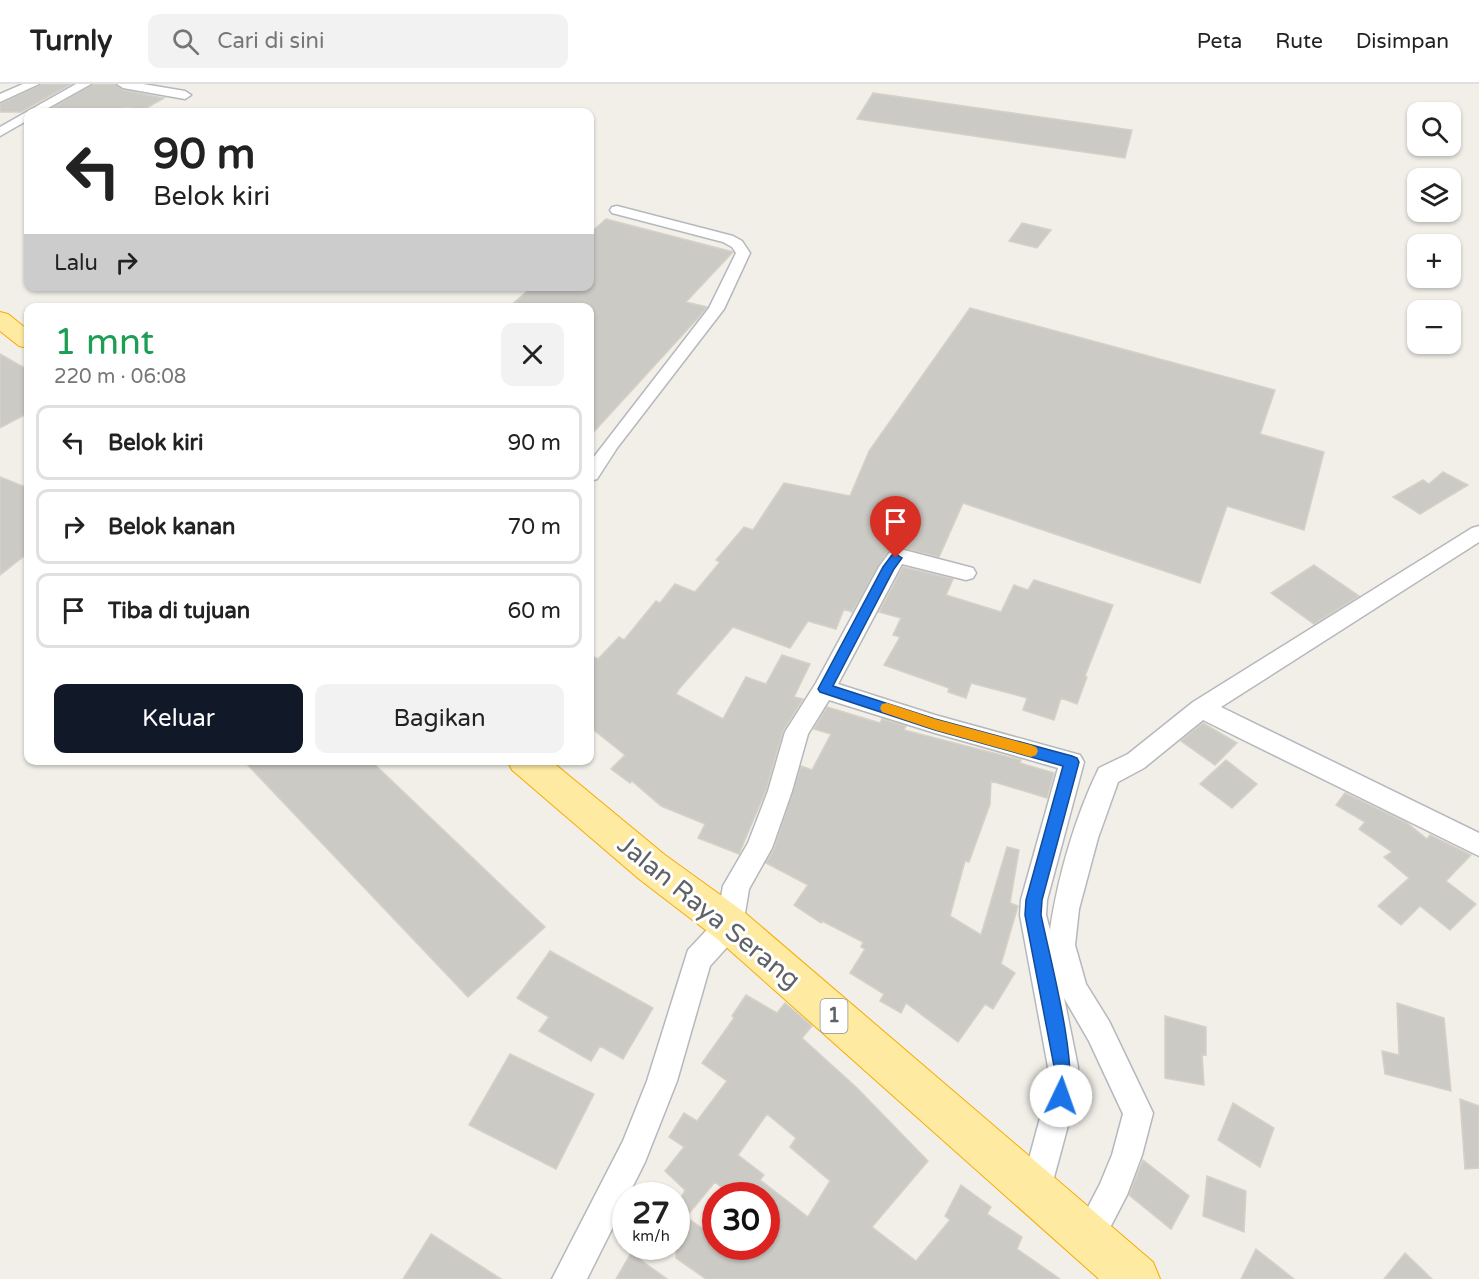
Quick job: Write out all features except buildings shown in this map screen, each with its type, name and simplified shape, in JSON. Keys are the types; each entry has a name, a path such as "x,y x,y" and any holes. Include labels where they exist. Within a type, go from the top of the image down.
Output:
{"highway":[{"path":"0,319 24,338"},
{"name":"Jalan Raya Serang","path":"530,765 652,867 729,925 1136,1279"}],"street":[{"path":"39,108 85,84"},
{"path":"123,84 185,95"},
{"path":"0,98 35,85"},
{"path":"0,108 24,112"},
{"path":"0,132 24,117"},
{"path":"594,468 716,309 743,253 737,244 728,239 617,210"},
{"path":"1089,1236 1111,1195 1126,1155 1137,1113 1099,1031 1074,990 1061,945 1066,909 1085,838 1108,775 1136,761 1201,708 1479,533"},
{"path":"569,1279 642,1131 662,1081 698,959 729,925 736,886 759,848 780,791 797,732 824,689 896,558 904,557 966,573"},
{"path":"824,689 935,724 1072,762 1034,900 1033,915 1063,1066 1061,1096 1036,1192"},
{"path":"1201,708 1479,845"}],"slow traffic":[{"path":"887,708 1031,751"}],"route":[{"path":"896,558 824,689 935,724 1072,762 1034,900 1033,915 1063,1066 1061,1096"}]}
